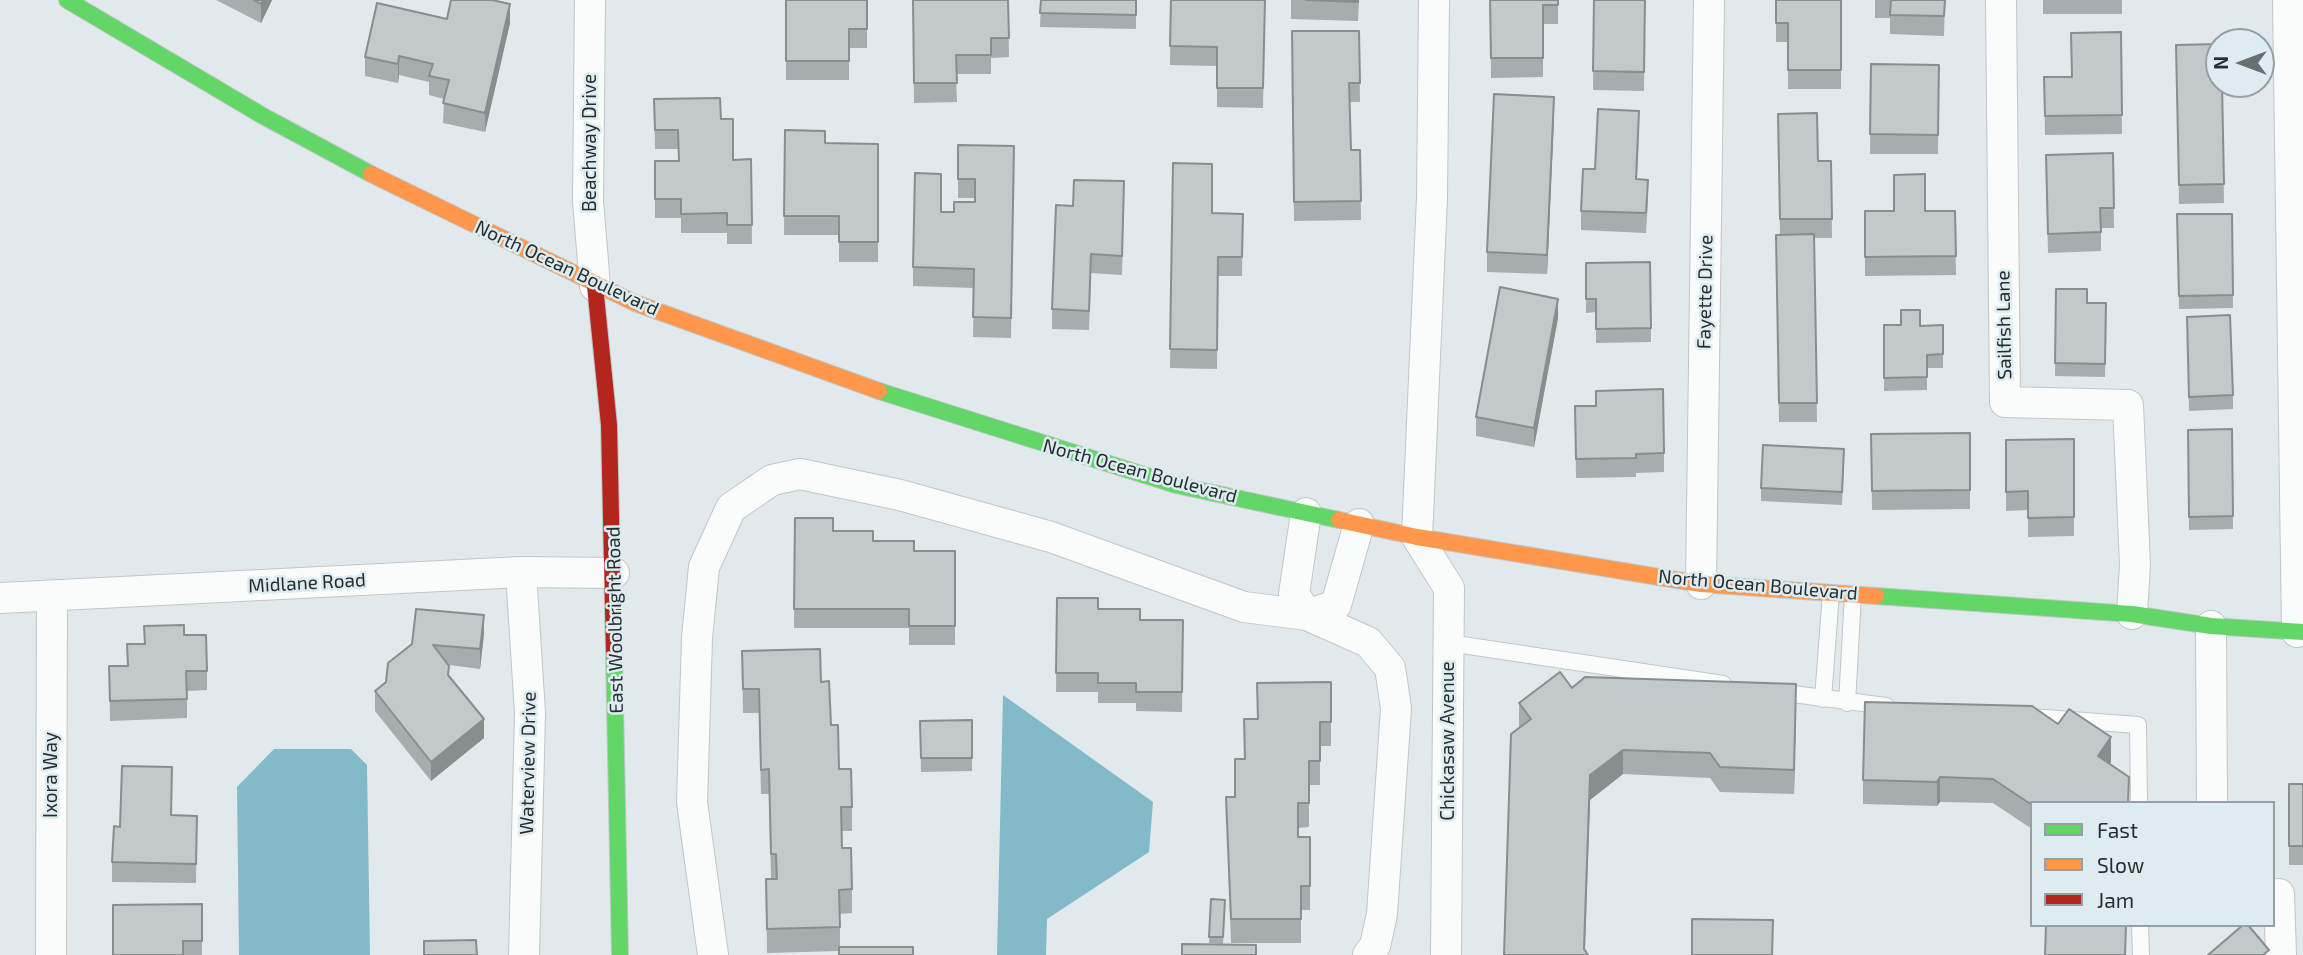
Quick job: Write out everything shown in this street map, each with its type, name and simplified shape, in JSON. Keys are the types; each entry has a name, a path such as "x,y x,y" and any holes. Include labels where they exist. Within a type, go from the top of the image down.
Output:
{"main road":[{"name":"North Ocean Boulevard","path":"67,0 275,123 421,201 535,253 595,286 928,409 1176,485 1417,537 1701,584 2132,614 2211,626 2300,632"},
{"name":"East Woolbright Road","path":"595,286 610,425 620,955"}],"street":[{"name":"Beachway Drive","path":"590,0 588,201 595,286"},
{"path":"1417,537 1432,198 1433,0"},
{"name":"Fayette Drive","path":"1701,584 1709,0"},
{"name":"Sailfish Lane","path":"2001,0 2005,402 2128,405 2135,565 2132,614"},
{"path":"2288,0 2300,632"},
{"path":"713,955 692,802 697,638 704,567 731,508 772,480 800,474 900,495 1051,537 1244,607 1307,615 1368,642 1390,668 1396,708 1382,914 1375,946 1367,955"},
{"path":"1306,513 1294,594 1307,615"},
{"path":"1307,615 1336,605 1359,524"},
{"name":"Chickasaw Avenue","path":"1417,537 1449,587 1447,955"},
{"name":"Midlane Road","path":"0,597 521,572 614,573"},
{"name":"Waterview Drive","path":"521,572 530,713 524,955"},
{"name":"Ixora Way","path":"51,955 52,596"},
{"path":"2211,626 2212,801"},
{"path":"2281,955 2285,894"}],"lane":[{"path":"1823,699 1831,593"},
{"path":"1847,703 1853,594"},
{"path":"1449,643 1847,703 1903,707"},
{"path":"2014,716 2138,725 2139,801"},
{"path":"2140,927 2141,955"}],"water":[{"path":"1003,695 1153,802 1149,852 1047,919 1046,955 997,955"},
{"path":"274,749 351,749 367,765 370,955 239,955 237,787"}],"building":[{"path":"451,0 492,0 510,4 485,113 443,103 449,80 429,76 433,64 399,56 398,64 365,57 377,3 447,19"},
{"path":"786,0 867,0 867,29 849,29 849,61 786,61"},
{"path":"913,0 1008,0 1009,38 991,38 991,55 956,55 957,83 914,83"},
{"path":"1041,0 1136,0 1136,15 1040,13"},
{"path":"1171,0 1265,0 1263,88 1217,88 1217,47 1170,46"},
{"path":"1306,0 1358,0 1358,2"},
{"path":"1490,0 1558,0 1558,5 1543,5 1543,58 1491,58"},
{"path":"1594,0 1645,0 1644,72 1593,71"},
{"path":"1776,0 1841,0 1841,70 1788,70 1788,23 1776,23"},
{"path":"1891,0 1945,0 1944,16 1890,15"},
{"path":"1292,31 1359,31 1360,83 1349,83 1351,150 1360,150 1361,201 1294,202"},
{"path":"2121,32 2122,115 2045,116 2044,77 2072,77 2071,33"},
{"path":"2205,44 2205,98 2222,98 2224,184 2179,185 2176,45"},
{"path":"1871,64 1939,65 1938,135 1870,134"},
{"path":"1494,94 1554,97 1547,255 1487,252"},
{"path":"720,98 721,119 733,119 733,160 751,159 752,225 727,225 727,213 681,214 681,199 655,199 655,161 679,161 678,130 655,130 654,99"},
{"path":"1598,109 1639,111 1636,179 1648,180 1646,213 1581,211 1583,169 1595,169"},
{"path":"1817,113 1818,161 1831,161 1832,219 1780,219 1778,114"},
{"path":"785,130 825,131 825,143 878,144 878,242 839,242 839,216 784,216"},
{"path":"958,145 1014,146 1011,318 973,317 974,269 913,267 915,173 941,174 941,212 954,212 954,202 975,202 975,179 958,179"},
{"path":"2113,153 2114,208 2100,208 2101,232 2048,234 2046,155"},
{"path":"1173,163 1212,164 1212,213 1243,214 1242,257 1218,257 1217,350 1170,349"},
{"path":"1925,174 1925,211 1955,211 1956,256 1865,257 1865,211 1894,211 1894,175"},
{"path":"1074,180 1124,181 1122,256 1091,254 1089,311 1052,309 1056,205 1073,206"},
{"path":"2177,214 2232,214 2233,295 2179,296"},
{"path":"1814,234 1817,403 1779,403 1776,235"},
{"path":"1650,262 1651,328 1596,329 1596,299 1586,299 1586,263"},
{"path":"1500,287 1558,299 1534,428 1476,417"},
{"path":"2056,289 2087,289 2087,303 2106,303 2105,364 2055,363"},
{"path":"1901,310 1920,310 1920,326 1943,325 1943,354 1927,355 1927,377 1884,378 1884,325 1901,325"},
{"path":"2230,315 2233,395 2189,397 2187,317"},
{"path":"1663,389 1664,453 1636,454 1636,458 1576,459 1575,406 1596,406 1596,391"},
{"path":"2232,429 2233,516 2189,517 2188,430"},
{"path":"1970,433 1970,490 1872,491 1871,434"},
{"path":"2074,439 2074,517 2028,518 2028,491 2006,492 2006,440"},
{"path":"1763,445 1844,449 1842,492 1761,488"},
{"path":"795,518 833,518 833,531 873,531 873,541 914,541 914,551 955,551 955,626 909,626 909,609 794,609"},
{"path":"1057,598 1098,598 1098,609 1140,609 1140,620 1183,620 1182,692 1136,692 1136,683 1098,683 1098,673 1056,673"},
{"path":"416,609 484,615 480,649 433,645 449,666 448,675 484,719 431,762 375,691 386,682 388,663 412,644"},
{"path":"184,625 184,635 206,635 207,671 186,671 187,699 110,701 109,666 128,666 127,644 145,644 144,626"},
{"path":"820,649 821,682 829,681 831,725 838,725 839,769 851,769 852,807 841,807 842,848 851,848 852,889 839,890 840,927 767,929 766,879 777,879 776,854 771,854 769,769 761,770 759,689 743,689 742,651"},
{"path":"1560,672 1572,688 1585,677 1796,684 1794,770 1720,767 1710,753 1623,750 1590,775 1584,949 1588,955 1504,955 1511,734 1531,719 1519,703"},
{"path":"1331,682 1331,722 1320,722 1320,761 1309,761 1309,803 1298,803 1298,837 1310,837 1310,886 1301,886 1301,919 1231,919 1226,797 1235,797 1235,759 1245,759 1244,719 1258,719 1257,683"},
{"path":"1865,702 2032,706 2058,724 2069,709 2111,737 2098,756 2129,777 2128,801 2030,801 2030,804 1993,779 1940,777 1937,782 1863,780"},
{"path":"972,720 972,758 921,758 920,721"},
{"path":"122,766 172,767 171,815 197,816 196,864 112,862 114,826 120,827"},
{"path":"2289,784 2303,784 2303,846 2289,846"},
{"path":"1211,899 1225,900 1223,937 1209,937"},
{"path":"202,904 202,941 183,941 183,955 113,955 113,905"},
{"path":"1692,919 1773,920 1772,955 1692,955"},
{"path":"2046,927 2126,927 2125,955 2045,955"},
{"path":"2241,927 2250,927 2269,950 2263,955 2208,955"},
{"path":"476,940 477,955 424,955 424,941"},
{"path":"1182,944 1256,945 1256,955 1182,955"},
{"path":"839,947 913,947 913,955 839,955"}],"traffic: fast":[{"path":"67,0 263,116 371,174"},
{"path":"879,391 1176,485 1339,520"},
{"path":"1876,596 2132,614 2211,626 2303,632"},
{"path":"614,654 620,955"}],"traffic: slow":[{"path":"371,174 635,303 879,391"},
{"path":"1339,520 1417,537 1701,584 1876,596"}],"traffic: jam":[{"path":"595,286 609,425 614,654"}]}
